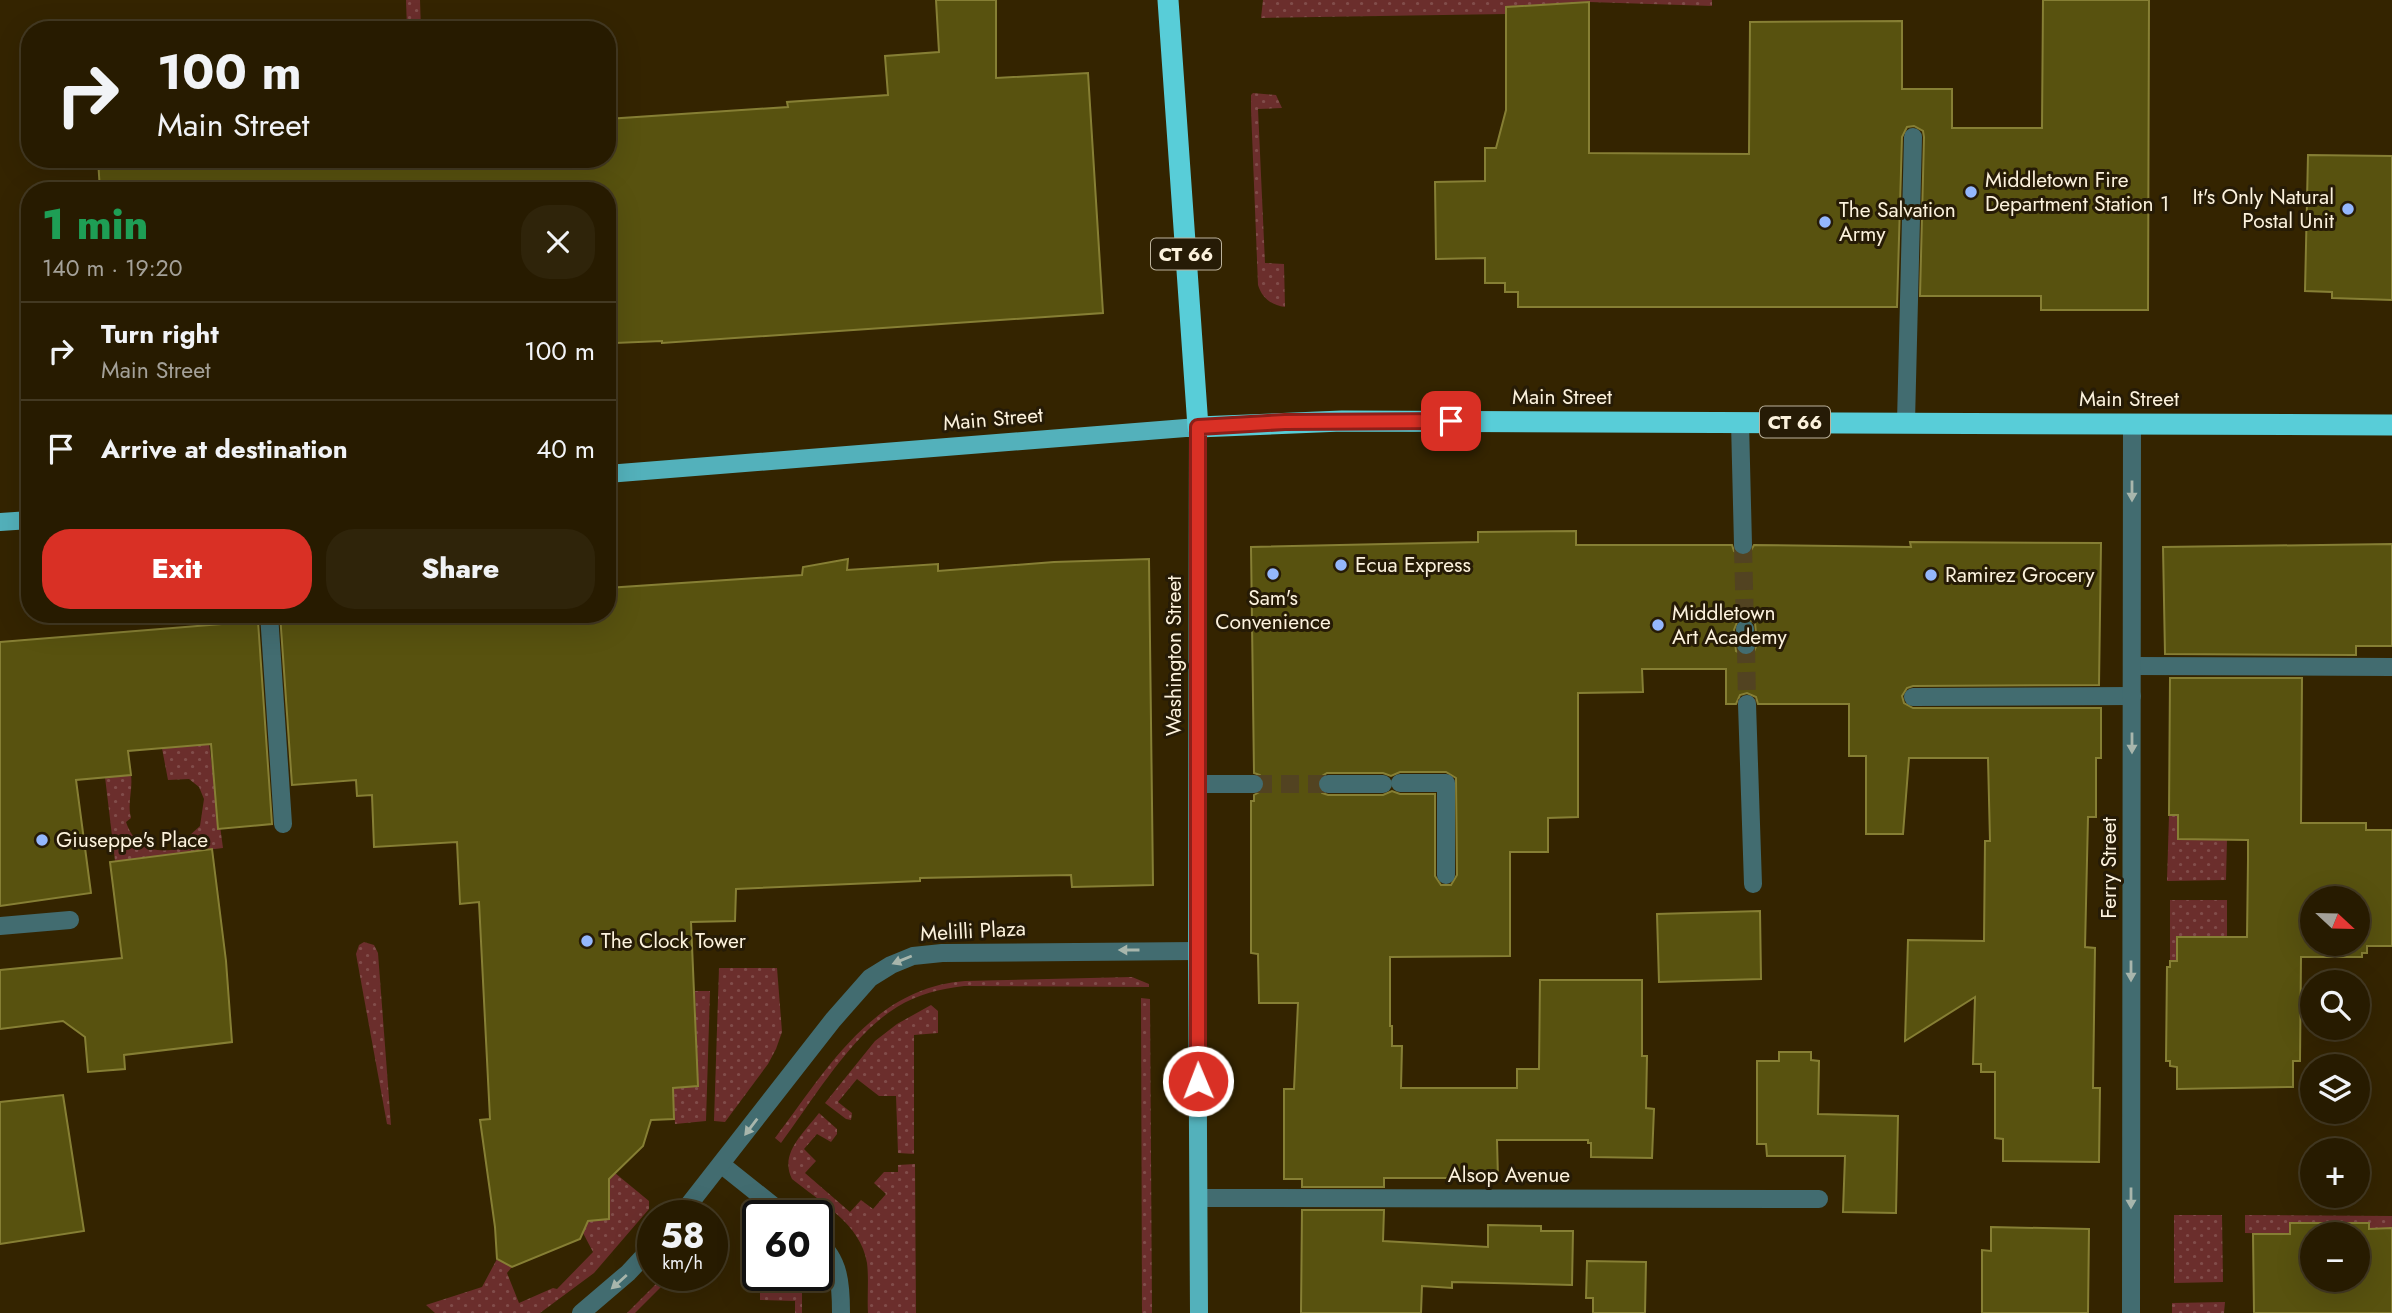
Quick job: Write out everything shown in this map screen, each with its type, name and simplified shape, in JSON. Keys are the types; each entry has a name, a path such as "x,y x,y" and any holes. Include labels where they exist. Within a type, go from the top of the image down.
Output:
{"highway":[{"name":"Washington Street","path":"1168,0 1198,427"},
{"name":"Main Street","path":"1198,427 1342,421 2392,425"}],"main road":[{"name":"Main Street","path":"616,473 1198,427"},
{"name":"Washington Street","path":"1198,427 1199,1313"},
{"path":"0,522 21,521"}],"street":[{"path":"1906,422 1913,137"},
{"path":"1740,422 1743,545"},
{"name":"Ferry Street","path":"2131,1313 2132,423"},
{"path":"270,623 283,824"},
{"path":"2132,666 2392,667"},
{"path":"1913,697 2132,696"},
{"path":"1747,704 1753,884"},
{"path":"1328,784 1446,783 1446,875"},
{"path":"1198,784 1254,784"},
{"path":"0,926 70,920"},
{"name":"Melilli Plaza","path":"693,1200 853,996 870,978 891,965 913,956 967,952 1197,951"},
{"path":"722,1165 766,1200"},
{"name":"Alsop Avenue","path":"1199,1198 1819,1199"},
{"path":"833,1260 841,1290 841,1313"},
{"path":"581,1313 637,1263"}],"shaded area":[{"path":"406,0 420,0 421,21 407,21"},
{"path":"1263,0 1712,0 1712,6 1589,2 1506,7 1506,14 1261,18"},
{"path":"1253,93 1276,95 1282,108 1258,109 1265,263 1284,264 1285,307 1268,300 1258,285 1251,109"},
{"path":"157,722 209,744 223,848 115,861 105,777 131,775 131,818 126,822 137,840 145,846 163,850 183,847 193,842 189,836 200,826 204,799 199,787 189,779 168,780"},
{"path":"2169,815 2178,815 2227,839 2226,880 2167,881"},
{"path":"2170,900 2227,900 2227,937 2177,937 2177,961 2170,961"},
{"path":"364,942 374,945 378,953 391,1125 387,1124 356,954 359,945"},
{"path":"719,968 777,968 782,1032 768,1064 725,1122 714,1121"},
{"path":"1132,977 1149,984 1149,987 964,986 921,995 897,1007 864,1034 834,1069 781,1143 775,1138 813,1086 854,1037 877,1016 903,999 932,987 965,981"},
{"path":"695,991 710,991 706,1121 675,1124 673,1088 698,1086"},
{"path":"1141,998 1150,999 1152,1313 1142,1313"},
{"path":"931,1005 938,1011 938,1033 914,1035 914,1154 898,1153 896,1096 879,1096 857,1079 838,1102 852,1113 851,1120 825,1103 875,1041 897,1024"},
{"path":"819,1113 837,1129 831,1142 817,1134 804,1149 816,1161 805,1173 850,1212 861,1200 873,1209 886,1194 874,1183 884,1172 898,1172 898,1165 915,1164 916,1313 868,1313 867,1263 857,1237 833,1211 833,1200 819,1200 792,1179 789,1161 800,1136"},
{"path":"615,1173 648,1200 637,1200 637,1223 594,1273 540,1313 435,1313 426,1305 482,1287 497,1259 512,1267 507,1273 519,1303 553,1288 557,1289 593,1252 583,1233 588,1221 609,1219 609,1180"},
{"path":"2174,1215 2222,1215 2223,1282 2174,1283"},
{"path":"2245,1215 2392,1216 2392,1228 2370,1229 2370,1222 2300,1222 2290,1223 2290,1234 2245,1233"},
{"path":"649,1291 657,1291 635,1313 627,1313"},
{"path":"760,1291 802,1291 802,1313 795,1313 795,1301 760,1300"},
{"path":"2225,1302 2224,1313 2172,1313 2172,1303"}],"building":[{"path":"936,0 996,0 996,78 1088,73 1103,313 662,343 616,343 616,182 99,182 99,168 616,168 616,118 788,107 787,102 888,95 885,56 939,52"},
{"path":"2043,0 2149,0 2148,310 2041,310 2041,296 1920,296 1924,137 1923,131 1914,126 1907,127 1902,137 1897,307 1518,307 1518,292 1505,292 1505,283 1485,283 1485,258 1436,259 1435,182 1485,181 1485,148 1496,148 1506,110 1506,7 1589,2 1589,153 1749,154 1750,22 1902,21 1902,89 1952,89 1952,128 2042,128"},
{"path":"2308,155 2392,156 2392,300 2332,298 2332,292 2305,291"},
{"path":"1576,531 1576,545 1732,545 1734,551 1743,556 1749,554 1754,545 1911,547 1910,542 2101,543 2099,685 1913,686 1907,688 1902,696 1904,703 1913,708 2101,708 2101,758 2096,758 2096,817 2088,817 2085,947 2095,948 2093,1088 2100,1088 2099,1162 2003,1161 2003,1139 1995,1138 1995,1072 1981,1072 1981,1064 1973,1064 1975,997 1905,1041 1908,940 1984,941 1985,841 1990,841 1988,758 1909,758 1903,834 1866,834 1866,756 1849,756 1849,704 1758,704 1756,697 1747,693 1740,695 1736,704 1726,704 1726,669 1642,669 1643,692 1578,693 1578,817 1548,818 1548,852 1510,852 1510,956 1390,957 1390,1026 1392,1046 1402,1046 1401,1088 1517,1088 1517,1069 1539,1069 1540,980 1642,980 1642,1056 1647,1056 1646,1108 1654,1109 1652,1158 1591,1157 1591,1143 1588,1143 1588,1140 1497,1140 1498,1178 1384,1178 1384,1187 1302,1187 1302,1179 1284,1179 1284,1089 1294,1089 1298,1003 1259,1003 1258,954 1251,953 1251,801 1254,801 1254,795 1263,790 1265,783 1260,775 1254,773 1251,547 1478,542 1478,532","holes":["1745,618 1755,623 1757,644 1753,654 1746,656 1736,651 1734,630 1738,620","1400,772 1446,772 1456,778 1457,875 1451,885 1441,885 1435,876 1435,794 1400,794 1392,791 1383,795 1328,795 1322,793 1317,785 1319,778 1327,773 1383,773 1391,776"]},
{"path":"2392,544 2392,646 2356,646 2356,655 2165,654 2163,547"},
{"path":"848,559 847,570 938,564 938,571 1054,562 1149,559 1153,885 1072,887 1071,875 920,878 920,881 736,889 735,921 691,922 698,1086 673,1088 674,1119 651,1120 643,1146 609,1179 609,1219 588,1221 580,1239 512,1267 497,1259 480,1120 490,1119 479,902 460,904 457,842 374,847 372,795 357,796 356,780 292,785 281,623 616,623 616,587 802,575 803,567"},
{"path":"258,623 272,824 218,829 211,744 128,751 131,775 76,780 91,893 0,906 0,642"},
{"path":"2170,678 2302,678 2301,823 2366,823 2366,830 2392,830 2392,946 2370,946 2370,886 2300,886 2300,956 2362,957 2301,957 2300,1061 2293,1061 2293,1087 2177,1089 2177,1067 2170,1066 2170,1061 2166,1061 2167,967 2170,967 2170,961 2177,961 2177,937 2247,937 2248,840 2178,839 2178,815 2169,815"},
{"path":"212,849 226,961 232,1042 124,1055 125,1069 88,1072 85,1037 63,1021 0,1029 0,970 122,958 110,862"},
{"path":"1760,911 1761,979 1659,982 1657,914"},
{"path":"1779,1052 1811,1052 1811,1060 1819,1061 1818,1114 1898,1116 1896,1213 1843,1212 1845,1156 1767,1156 1766,1144 1757,1144 1757,1061 1779,1061"},
{"path":"63,1095 84,1231 0,1244 0,1102"},
{"path":"1302,1210 1384,1210 1383,1241 1488,1247 1488,1225 1541,1226 1541,1231 1573,1231 1572,1285 1452,1282 1452,1288 1422,1286 1421,1313 1301,1313"},
{"path":"2290,1223 2300,1223 2300,1292 2370,1292 2370,1229 2392,1228 2392,1313 2254,1313 2253,1234 2290,1234"},
{"path":"1991,1227 2089,1229 2088,1313 1982,1313 1982,1250 1991,1251"},
{"path":"1587,1261 1646,1262 1645,1313 1593,1313 1593,1298 1586,1298"}],"tunnel":[{"path":"1743,545 1745,629"},
{"path":"1746,645 1747,704"},
{"path":"1254,784 1328,784"}],"place":[{"name":"Middletown Fire Department Station 1","path":"1971,192"},
{"name":"It's Only Natural Postal Unit","path":"2348,209"},
{"name":"The Salvation Army","path":"1825,222"},
{"name":"Ecua Express","path":"1341,565"},
{"name":"Sam's Convenience","path":"1273,574"},
{"name":"Ramirez Grocery","path":"1931,575"},
{"name":"Middletown Art Academy","path":"1658,625"},
{"name":"Giuseppe's Place","path":"42,840"},
{"name":"The Clock Tower","path":"587,941"}],"route":[{"path":"1198,1081 1198,427 1285,422 1451,421"}]}
